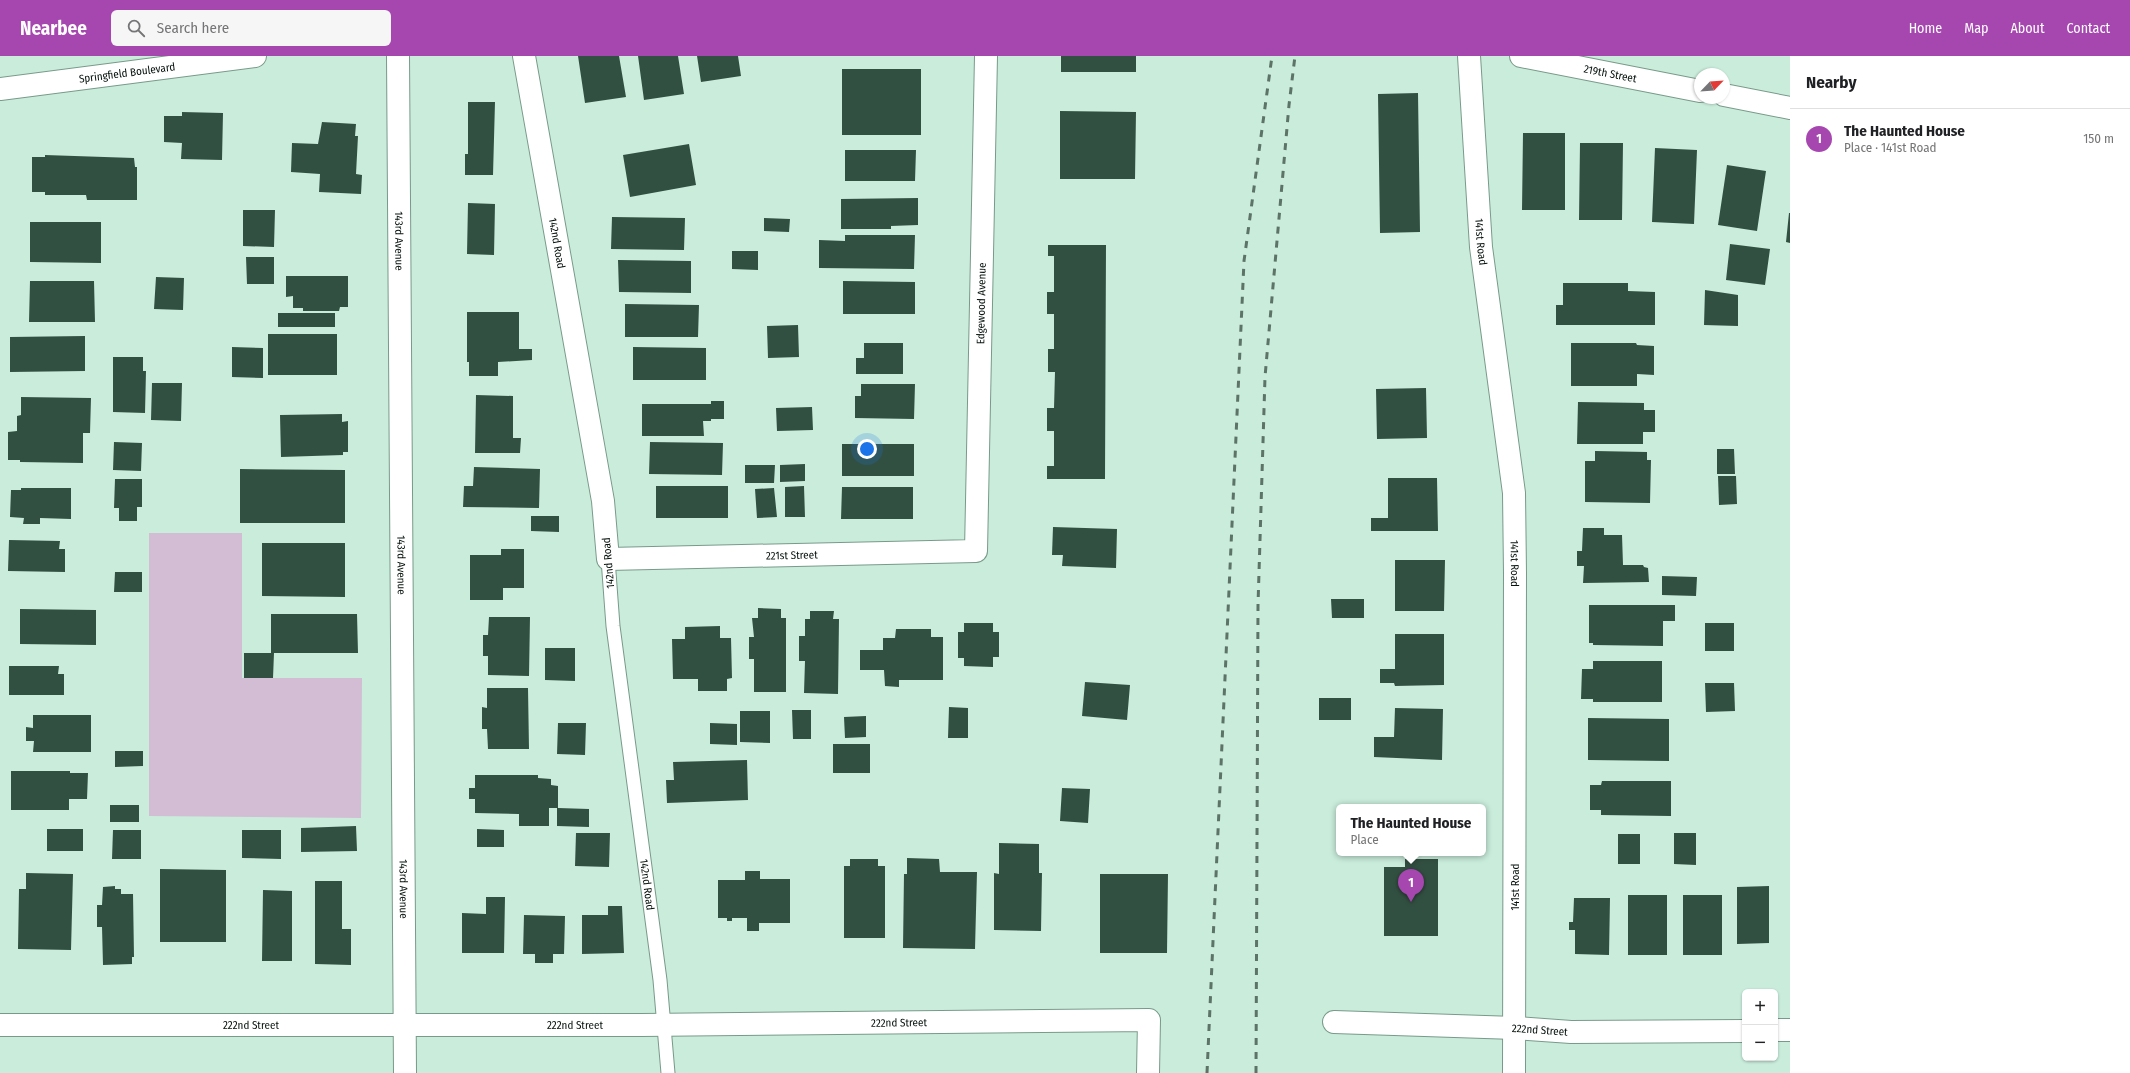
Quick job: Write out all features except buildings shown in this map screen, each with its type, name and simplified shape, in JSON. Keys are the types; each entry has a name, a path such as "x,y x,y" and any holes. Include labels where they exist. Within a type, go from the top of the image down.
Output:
{"street":[{"name":"Springfield Boulevard","path":"0,89 255,56"},
{"name":"143rd Avenue","path":"398,56 405,1073"},
{"name":"142nd Road","path":"524,56 603,500 608,559"},
{"name":"Edgewood Avenue","path":"976,551 986,56"},
{"name":"141st Road","path":"1469,56 1481,247 1514,493 1516,573 1514,1073"},
{"name":"219th Street","path":"1521,56 1694,90"},
{"path":"1730,96 1790,108"},
{"name":"221st Street","path":"608,559 976,551"},
{"name":"222nd Street","path":"0,1025 664,1025 1149,1020 1148,1073"},
{"name":"222nd Street","path":"1334,1022 1515,1028 1571,1032 1742,1030"},
{"path":"1778,1030 1790,1030"}],"lane":[{"name":"142nd Road","path":"608,559 613,626 659,970 668,1073"}],"shaded area":[{"path":"149,533 242,533 242,678 362,678 361,818 149,816"}],"railway":[{"path":"1207,1073 1244,261 1272,56"},
{"path":"1256,1073 1258,605 1265,377 1289,105 1295,56"}],"place":[{"name":"The Haunted House","path":"1411,902"}]}
